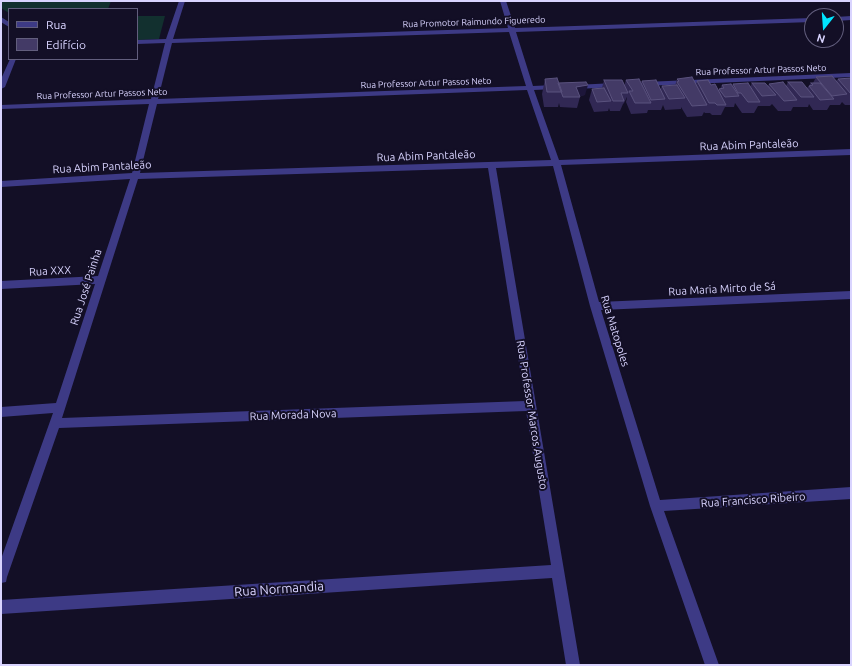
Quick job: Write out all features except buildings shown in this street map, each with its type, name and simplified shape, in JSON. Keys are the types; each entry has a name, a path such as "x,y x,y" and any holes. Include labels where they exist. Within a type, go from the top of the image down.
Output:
{"street":[{"name":"Rua José Painha","path":"1,577 55,423 135,176 169,41 182,1"},
{"name":"Rua Matopoles","path":"503,1 530,88 556,163 595,306 656,506 712,665"},
{"name":"Rua Promotor Raimundo Figueredo","path":"138,42 804,20"},
{"path":"1,87 13,60"},
{"name":"Rua Professor Artur Passos Neto","path":"640,84 851,75"},
{"name":"Rua Professor Artur Passos Neto","path":"1,107 624,85"},
{"name":"Rua Abim Pantaleão","path":"1,184 135,176 851,152"},
{"name":"Rua Professor Marcos Augusto","path":"492,165 573,665"},
{"name":"Rua XXX","path":"1,285 101,280"},
{"name":"Rua Maria Mirto de Sá","path":"595,306 851,294"},
{"name":"Rua Morada Nova","path":"55,423 530,406"},
{"path":"1,412 60,408"},
{"name":"Rua Francisco Ribeiro","path":"656,506 851,493"},
{"name":"Rua Normandia","path":"1,606 558,572"}],"green space":[{"path":"1,1 111,1 108,8 8,8 8,12 1,8"},
{"path":"138,16 165,16 159,39 138,40"}]}
